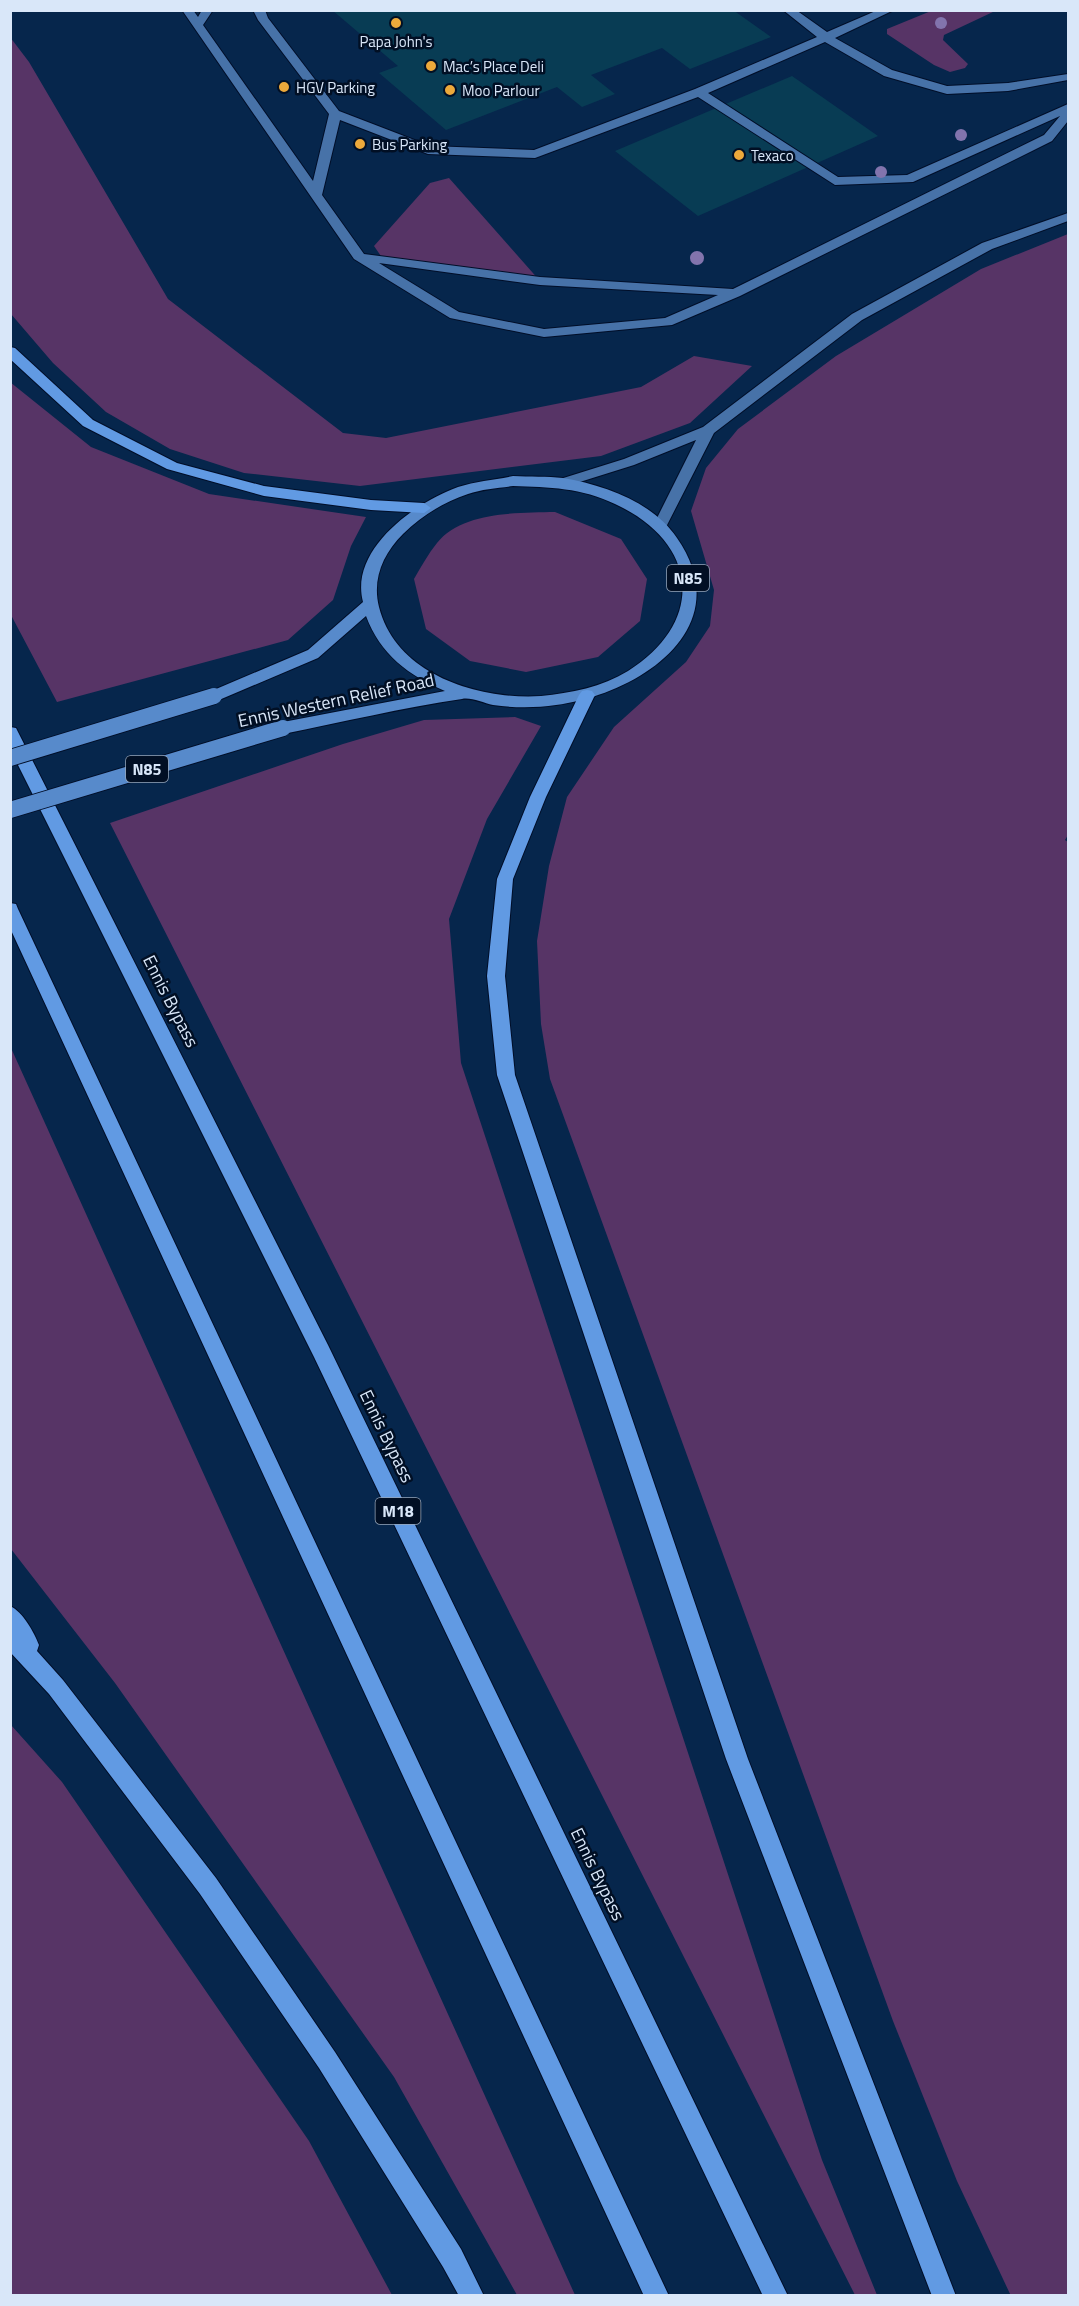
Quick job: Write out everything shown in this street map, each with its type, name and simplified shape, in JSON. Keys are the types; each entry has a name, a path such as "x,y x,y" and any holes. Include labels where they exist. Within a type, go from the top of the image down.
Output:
{"highway":[{"path":"10,351 88,423 172,466 264,491 371,505 424,508"},
{"path":"587,694 538,797 505,879 496,976 506,1075 737,1759 944,2295"},
{"name":"Ennis Bypass","path":"10,732 326,1361 776,2295"},
{"path":"10,909 657,2295"},
{"path":"10,1616 56,1687 215,1896 327,2060 452,2258 472,2295"},
{"path":"10,1636 56,1687"}],"main road":[{"name":"N85","path":"513,481 562,483 599,492 633,506 660,526 682,555 691,587 685,621 664,651 631,677 587,694 547,701 504,701 464,693 417,672 384,641 369,605 371,569 390,535 424,508 466,490 513,481"},
{"name":"Ennis Western Relief Road","path":"10,758 214,696 313,654 369,605"},
{"name":"Ennis Western Relief Road","path":"10,810 283,728 464,693"}],"street":[{"path":"187,10 359,256 455,315 544,333 667,322 735,293 1048,138 1068,114"},
{"path":"197,26 208,10"},
{"path":"259,10 262,18 335,114 428,150 535,154 699,92 890,10"},
{"path":"788,10 826,38 888,74 947,90 1008,87 1068,77"},
{"path":"699,92 835,181 909,179 1068,108"},
{"path":"316,195 335,114"},
{"path":"562,483 629,462 708,430 857,317 987,246 1068,217"},
{"path":"359,256 540,281 735,293"},
{"path":"660,526 708,430"}],"shaded area":[{"path":"931,11 995,11 944,35 943,40 968,64 965,68 950,72 934,65 887,34 887,29"},
{"path":"10,37 29,62 168,299 343,433 386,438 641,387 694,356 752,366 690,423 601,456 360,486 244,473 170,449 106,412 53,363 11,314"},
{"path":"449,178 540,281 383,259 374,246 430,183"},
{"path":"1068,234 1068,835 1065,840 1068,842 1068,2295 1011,2296 957,2181 893,2021 550,1079 541,1024 537,941 549,866 567,797 614,727 686,662 710,626 714,590 691,511 706,468 738,429 836,356 981,269"},
{"path":"10,382 91,447 209,494 366,517 351,546 333,600 288,640 57,702 11,615"},
{"path":"555,512 621,539 647,579 640,621 598,657 526,672 470,661 426,629 414,579 434,547 448,533 476,519 508,514"},
{"path":"515,717 541,726 487,819 449,919 461,1063 822,2160 877,2295 855,2295 110,823 343,744 424,720"},
{"path":"10,1048 575,2295 517,2295 394,2077 115,1683 11,1549"},
{"path":"11,1725 62,1782 309,2141 392,2295 11,2295"}],"building":[{"path":"332,10 733,10 771,37 690,69 662,48 591,75 615,94 582,107 557,87 446,130 379,73 398,66"},
{"path":"792,76 878,136 698,216 615,151"}],"place":[{"name":"Papa John's","path":"396,23"},
{"name":"Mac’s Place Deli","path":"431,66"},
{"name":"HGV Parking","path":"284,87"},
{"name":"Moo Parlour","path":"450,90"},
{"name":"Bus Parking","path":"360,144"},
{"name":"Texaco","path":"739,155"}]}
